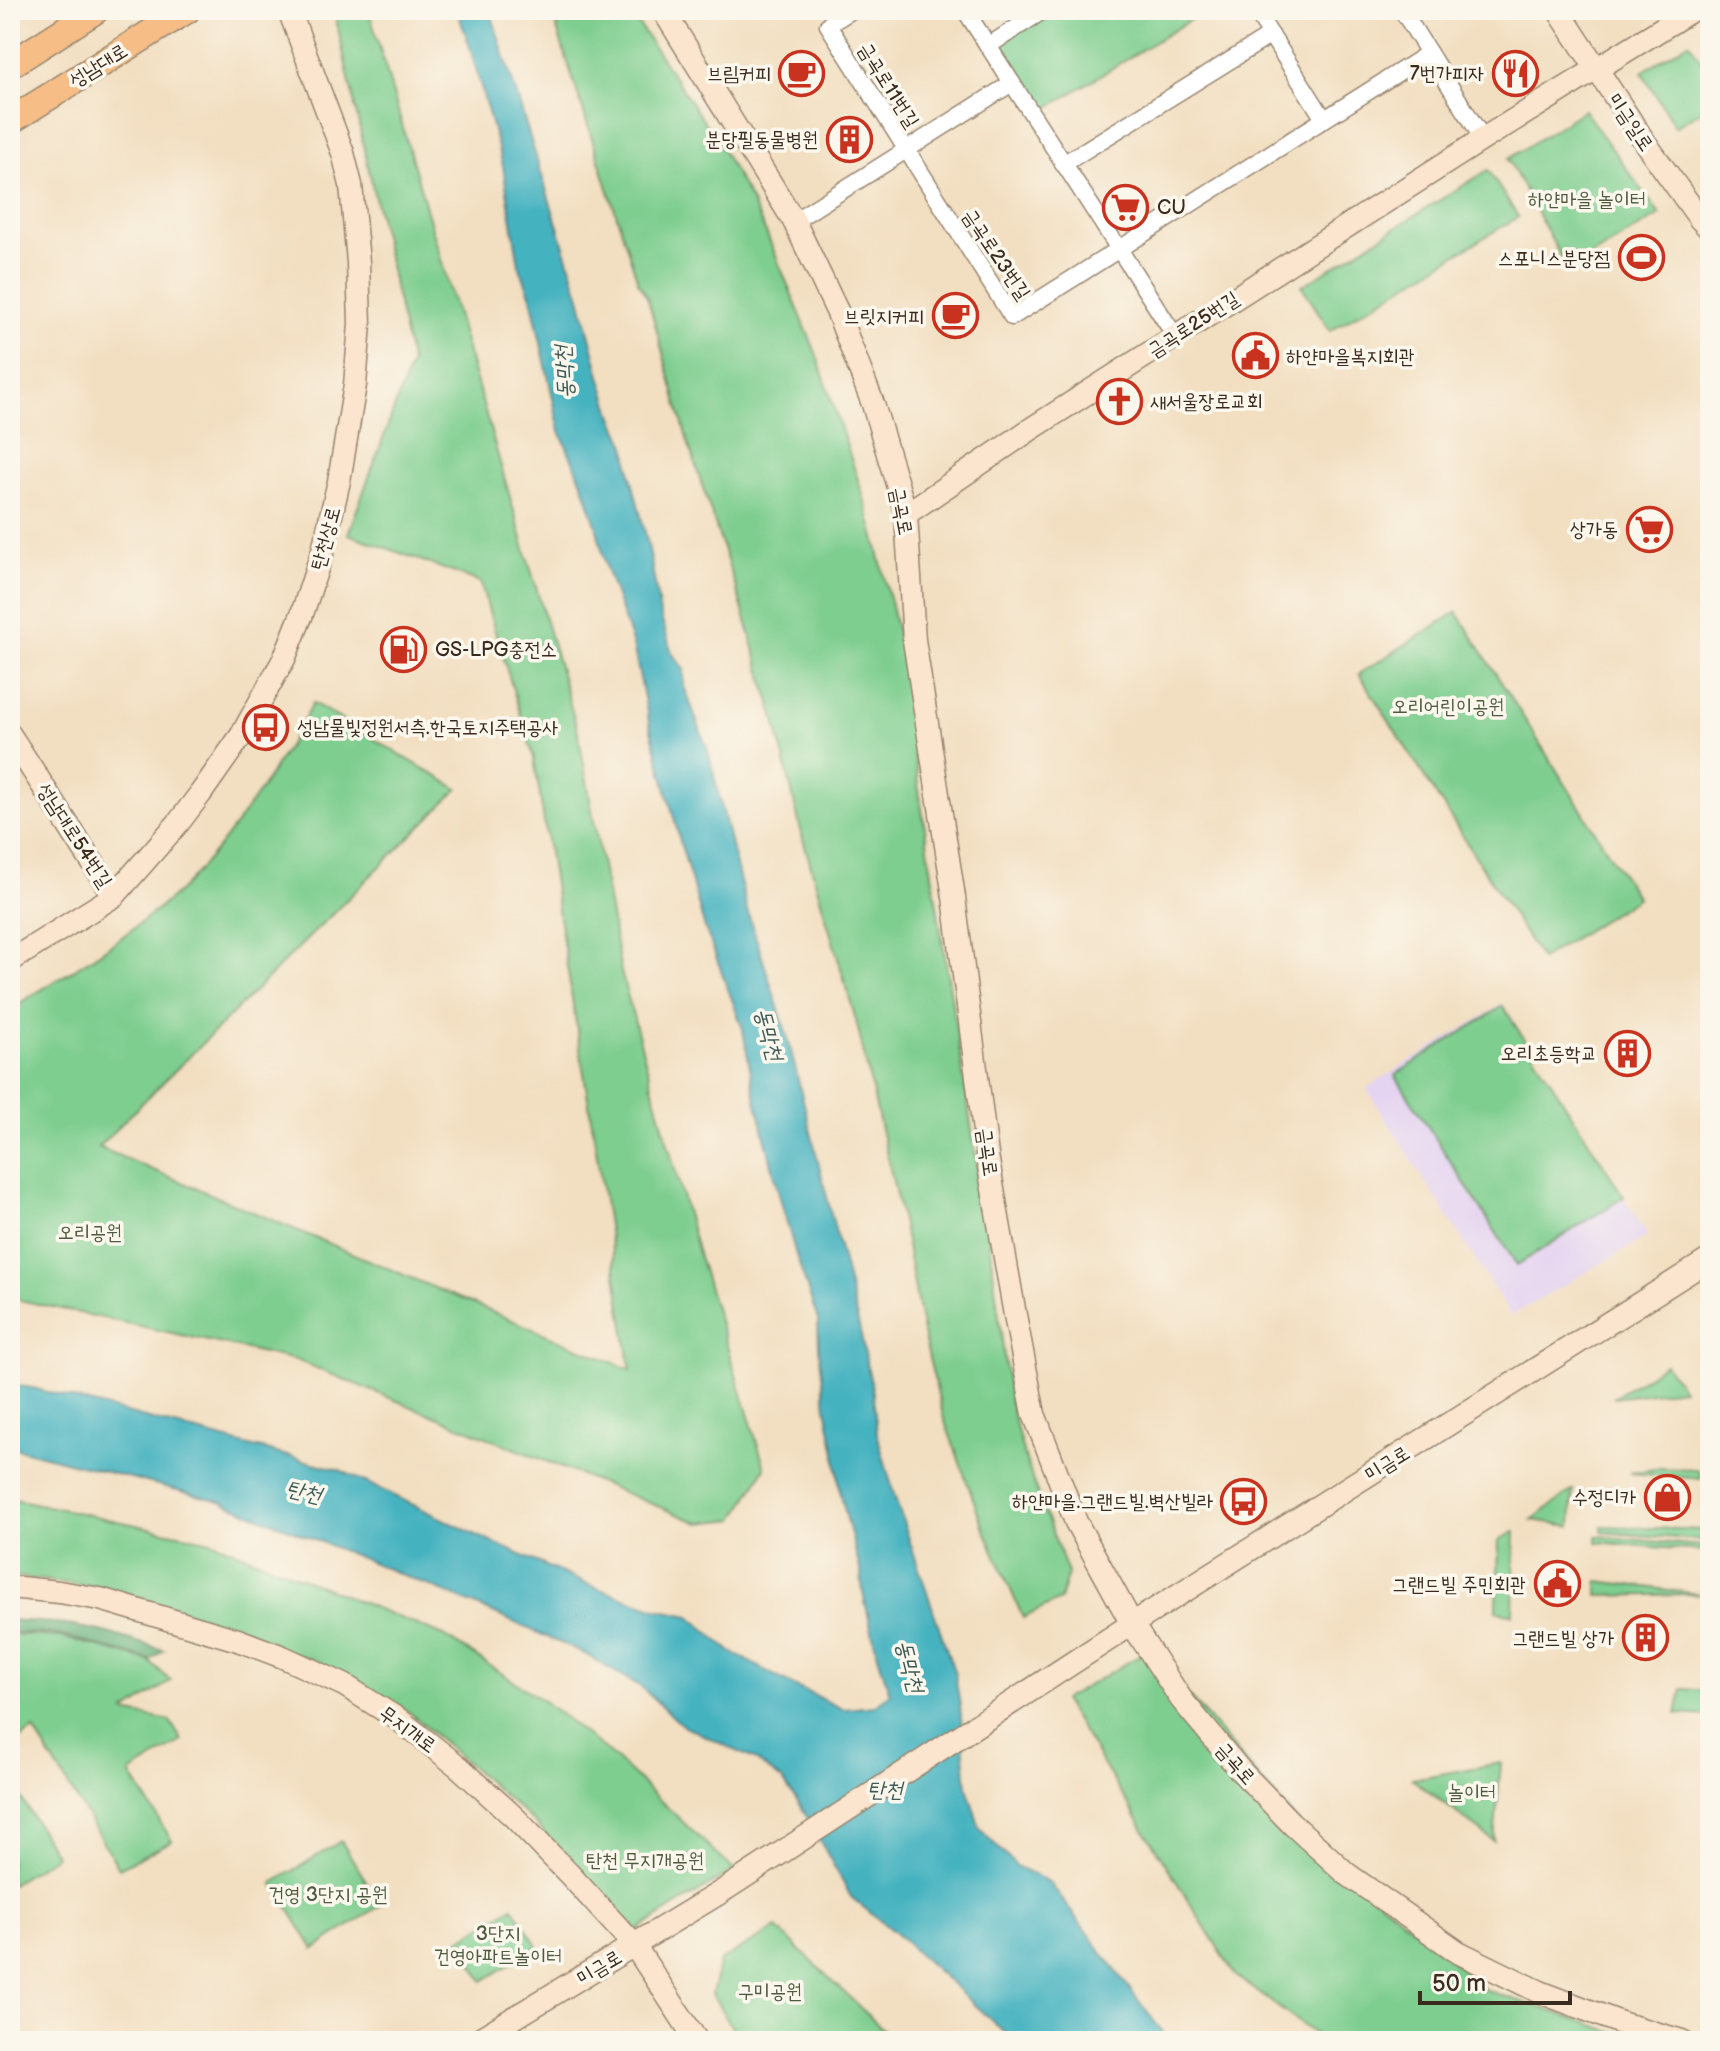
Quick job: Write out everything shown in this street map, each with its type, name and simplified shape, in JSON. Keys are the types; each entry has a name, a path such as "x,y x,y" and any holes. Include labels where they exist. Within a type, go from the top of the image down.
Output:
{"main road":[{"path":"10,65 96,10"},
{"name":"성남대로","path":"10,121 187,10"},
{"name":"탄천상로","path":"10,961 114,896 201,793 235,746 284,659 325,542 351,416 360,324 358,262 351,185 343,153 289,10"},
{"name":"금곡로","path":"663,10 794,221 838,313 868,391 906,514 914,640 954,897 987,1155 1034,1414 1076,1522 1132,1624 1181,1699 1240,1770 1290,1822 1347,1874 1471,1959 1540,1992 1621,2023 1682,2041"},
{"name":"미금일로","path":"1558,10 1646,144 1710,229"},
{"name":"금곡로25번길","path":"906,514 1175,336 1692,10"},
{"name":"성남대로54번길","path":"10,735 114,896"},
{"name":"미금로","path":"476,2041 721,1892 1132,1624 1710,1259"},
{"name":"무지개로","path":"10,1587 100,1599 238,1640 344,1685 398,1719 459,1767 536,1840 634,1945 697,2041"}],"street":[{"name":"금곡로11번길","path":"852,10 828,25 907,150"},
{"path":"965,10 1175,336"},
{"path":"988,46 1044,10"},
{"path":"1255,10 1324,119"},
{"path":"1402,10 1483,139"},
{"path":"1063,164 1271,35"},
{"name":"금곡로23번길","path":"907,150 1012,317 1429,53"},
{"path":"794,221 1012,83"}],"shaded area":[{"path":"1503,1004 1648,1236 1511,1316 1366,1088"}],"green space":[{"name":"오리공원","path":"334,10 369,11 578,732 621,972 697,1250 765,1468 735,1519 699,1523 296,1360 10,1298 10,1009 106,948 185,885 224,841 256,796 313,703 458,789 98,1147 631,1370 534,758 480,582 348,534 411,363"},
{"path":"551,10 629,10 719,144 768,237 816,353 863,495 901,649 918,784 989,1240 1010,1402 1021,1445 1068,1573 1060,1600 1023,1618 983,1526 944,1419 856,1020 803,839 774,716 687,439 648,299 638,282"},
{"path":"1052,10 1206,10 1038,114 995,47"},
{"path":"1689,42 1710,75 1710,106 1675,127 1642,72"},
{"name":"하얀마을 놀이터","path":"1584,110 1660,215 1569,272 1508,159"},
{"path":"1488,170 1518,217 1330,331 1302,286"},
{"name":"오리어린이공원","path":"1457,612 1637,898 1541,959 1359,674"},
{"path":"1503,1006 1624,1197 1517,1265 1395,1075"},
{"path":"1665,1364 1683,1389 1613,1398"},
{"path":"1661,1468 1699,1470 1701,1479 1629,1473"},
{"path":"1573,1490 1571,1526 1532,1520"},
{"name":"탄천 무지개공원","path":"10,1498 211,1541 444,1636 544,1701 616,1759 734,1870 636,1931 536,1824 409,1712 319,1662 107,1588 10,1576"},
{"path":"1602,1526 1702,1530 1701,1540 1602,1532"},
{"path":"1515,1531 1513,1615 1497,1611 1499,1541"},
{"path":"1597,1536 1701,1546 1700,1551 1597,1542"},
{"path":"1598,1581 1700,1594 1598,1596"},
{"path":"10,1620 56,1623 101,1631 164,1650 150,1660 59,1635 10,1632"},
{"path":"10,1634 59,1637 149,1661 171,1681 125,1712 170,1721 182,1741 130,1773 172,1841 119,1868 34,1730 10,1745"},
{"path":"1149,1650 1327,1856 1486,1990 1642,2041 1324,2041 1235,1975 1063,1700"},
{"path":"1682,1689 1710,1691 1710,1716 1677,1714"},
{"name":"놀이터","path":"1501,1763 1494,1841 1412,1779"},
{"path":"20,1796 56,1856 10,1885 10,1802"},
{"name":"건영 3단지 공원","path":"341,1841 381,1905 314,1949 273,1883"},
{"name":"3단지 건영아파트놀이터","path":"513,1907 538,1947 483,1981 458,1941"},
{"name":"구미공원","path":"777,1928 895,2041 740,2041 712,1994 720,1961"}],"water":[{"name":"탄천","path":"457,10 490,10 580,297 600,376 626,446 660,614 672,653 684,669 684,686 708,751 747,910 787,1035 860,1331 873,1393 877,1434 896,1501 955,1674 967,1787 980,1829 1016,1866 1049,1882 1169,2041 1014,2041 851,1897 801,1806 783,1781 754,1759 682,1725 641,1687 581,1652 452,1595 220,1501 10,1447 10,1385 33,1388 340,1470 591,1586 656,1609 690,1616 731,1652 843,1709 875,1706 890,1694 876,1649 841,1496 826,1407 818,1320 779,1194 754,1091 743,1029 704,925 681,845 633,645 607,571 582,482 560,431 531,297 519,265 503,166"}],"place":[{"name":"브림커피","path":"802,73"},
{"name":"7번가피자","path":"1515,73"},
{"name":"분당필동물병원","path":"849,139"},
{"name":"CU","path":"1126,207"},
{"name":"스포니스분당점","path":"1641,258"},
{"name":"브릿지커피","path":"955,316"},
{"name":"하얀마을복지회관","path":"1255,356"},
{"name":"새서울장로교회","path":"1119,401"},
{"name":"상가동","path":"1649,529"},
{"name":"GS-LPG충전소","path":"404,649"},
{"name":"성남물빛정원서측.한국토지주택공사","path":"266,727"},
{"name":"오리초등학교","path":"1628,1053"},
{"name":"수정디카","path":"1667,1497"},
{"name":"하얀마을.그랜드빌.벽산빌라","path":"1244,1501"},
{"name":"그랜드빌 주민회관","path":"1557,1584"},
{"name":"그랜드빌 상가","path":"1645,1638"}],"water label":[{"name":"동막천","path":"563,372"},
{"name":"동막천","path":"770,1034"},
{"name":"동막천","path":"911,1666"}]}
